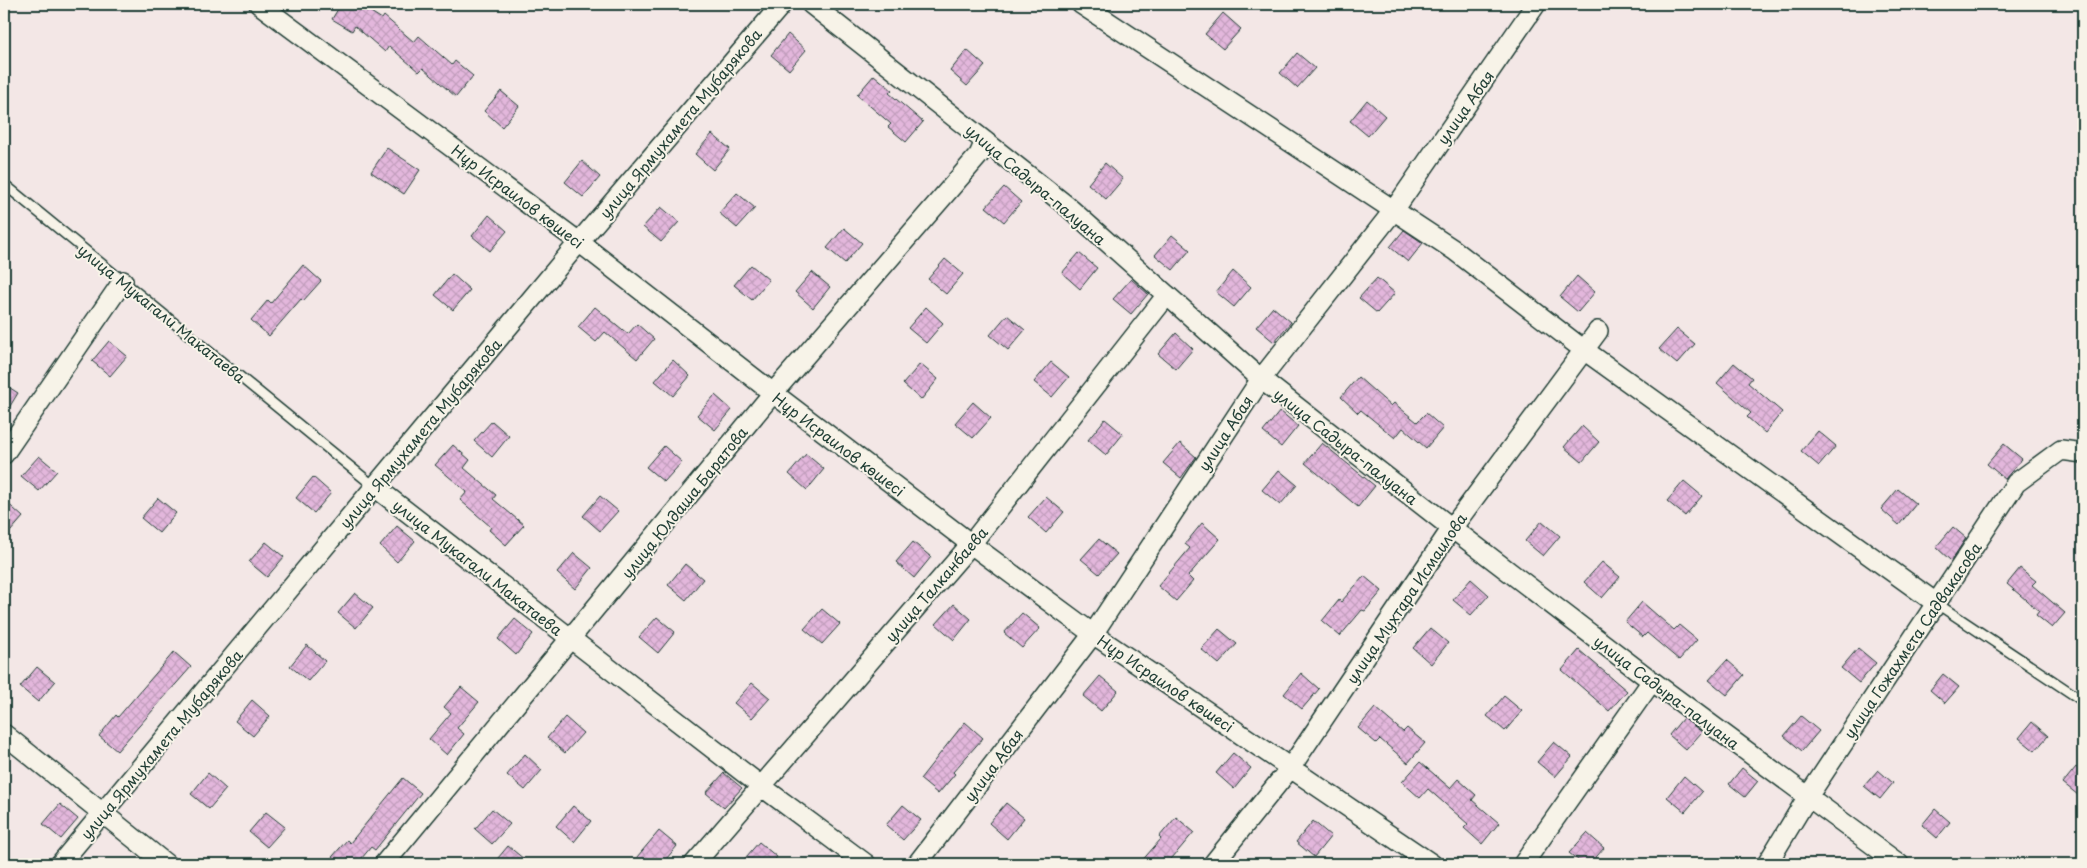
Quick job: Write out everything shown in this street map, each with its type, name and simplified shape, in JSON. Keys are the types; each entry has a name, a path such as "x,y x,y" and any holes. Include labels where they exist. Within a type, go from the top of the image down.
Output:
{"street":[{"name":"Нұр Исраилов көшесі","path":"260,4 579,242 773,393 971,544 1093,634 1432,864"},
{"name":"улица Ярмухамета Мубарякова","path":"60,864 579,242 782,4"},
{"name":"улица Садыра-палуана","path":"811,4 1067,206 1261,379 1652,681 1807,798 1899,864"},
{"path":"1081,4 1454,250 1584,350 1936,603"},
{"name":"улица Абая","path":"917,864 1093,634 1261,379 1394,210 1536,4"},
{"name":"улица Юлдаша Баратова","path":"384,864 773,393 979,155 985,141"},
{"path":"4,454 122,281"},
{"name":"улица Талканбаева","path":"694,864 971,544 1167,295"},
{"name":"улица Мухтара Исмаилова","path":"1213,864 1291,768 1452,528 1598,331"},
{"name":"улица Гожахмета Садвакасова","path":"1767,864 1807,798 2016,483 2061,450 2083,453"},
{"name":"улица Мукагали Макатаева","path":"375,487 761,786 866,864"},
{"path":"1523,864 1652,681"},
{"path":"4,734 166,864"}],"lane":[{"name":"улица Мукагали Макатаева","path":"4,184 375,487"},
{"path":"1936,603 2083,701"}],"building":[{"path":"341,4 358,4 382,19 384,16 414,42 419,36 452,65 455,61 473,76 456,97 423,68 419,72 389,46 385,52 355,26 352,31 332,19"},
{"path":"1223,13 1241,29 1223,49 1205,34"},
{"path":"788,34 806,50 789,70 771,55"},
{"path":"967,50 985,66 967,86 950,71"},
{"path":"1297,53 1315,68 1297,88 1280,73"},
{"path":"874,75 892,90 889,93 923,122 906,142 888,127 891,124 857,95"},
{"path":"501,91 519,106 502,127 484,111"},
{"path":"1367,100 1385,116 1368,136 1350,121"},
{"path":"712,134 730,149 713,170 695,154"},
{"path":"387,148 420,170 404,194 371,172"},
{"path":"582,161 600,177 583,197 565,182"},
{"path":"1105,163 1123,179 1106,199 1088,184"},
{"path":"1004,187 1021,202 1004,222 986,207"},
{"path":"737,193 755,208 737,228 719,213"},
{"path":"661,207 679,222 661,242 643,227"},
{"path":"489,215 507,231 490,251 472,236"},
{"path":"844,228 862,243 845,263 827,248"},
{"path":"1404,230 1423,243 1408,262 1390,247"},
{"path":"1172,235 1190,250 1173,270 1155,255"},
{"path":"1079,253 1097,268 1080,289 1062,273"},
{"path":"945,259 963,274 946,294 928,279"},
{"path":"303,265 321,281 303,301 301,299 269,336 251,320 268,300 271,303"},
{"path":"751,265 769,280 752,300 734,285"},
{"path":"1233,271 1251,287 1234,307 1216,292"},
{"path":"812,272 830,287 813,308 795,292"},
{"path":"452,274 470,290 453,310 435,295"},
{"path":"1577,276 1595,292 1578,312 1560,297"},
{"path":"1377,278 1395,293 1377,313 1359,298"},
{"path":"1131,279 1148,294 1131,314 1113,299"},
{"path":"595,307 628,334 637,324 654,339 637,359 605,332 596,342 578,327"},
{"path":"926,307 943,323 926,343 908,328"},
{"path":"1273,307 1291,322 1274,342 1256,327"},
{"path":"1007,315 1025,330 1008,350 990,335"},
{"path":"1677,329 1695,344 1677,364 1659,349"},
{"path":"1176,333 1193,349 1176,369 1158,354"},
{"path":"109,341 127,356 110,376 92,361"},
{"path":"673,360 690,376 673,396 655,381"},
{"path":"1051,362 1069,377 1052,397 1034,382"},
{"path":"1734,363 1752,378 1748,383 1782,412 1765,433 1747,417 1751,413 1717,383"},
{"path":"920,364 938,379 921,400 903,384"},
{"path":"1358,377 1391,406 1394,403 1417,422 1426,413 1443,428 1426,448 1403,428 1395,438 1361,410 1358,413 1341,397"},
{"path":"4,384 18,393 4,416"},
{"path":"715,395 732,410 715,430 697,415"},
{"path":"973,402 991,418 973,438 955,423"},
{"path":"1280,411 1298,426 1281,447 1263,432"},
{"path":"1105,419 1123,434 1106,455 1088,440"},
{"path":"492,421 509,436 492,457 474,441"},
{"path":"1582,426 1599,442 1582,462 1564,447"},
{"path":"1818,431 1836,446 1819,466 1801,451"},
{"path":"1180,443 1196,457 1181,478 1163,463"},
{"path":"1322,443 1375,486 1358,507 1305,463"},
{"path":"2004,444 2022,459 2005,479 1987,464"},
{"path":"453,445 470,460 464,468 496,495 493,499 524,525 506,545 489,530 491,527 460,500 467,492 435,465"},
{"path":"664,446 682,462 664,482 646,467"},
{"path":"806,454 824,469 807,490 789,474"},
{"path":"39,456 57,471 39,491 21,476"},
{"path":"1279,470 1297,485 1280,505 1262,490"},
{"path":"313,477 331,493 314,513 296,498"},
{"path":"1684,481 1702,496 1685,516 1667,501"},
{"path":"1898,489 1916,504 1899,525 1881,509"},
{"path":"600,496 618,511 600,531 583,516"},
{"path":"1046,497 1064,512 1046,533 1028,517"},
{"path":"158,498 176,513 159,533 141,518"},
{"path":"4,500 23,517 4,539"},
{"path":"1542,521 1560,536 1543,556 1525,541"},
{"path":"1202,523 1220,539 1188,576 1193,581 1176,601 1158,586 1190,548 1185,544"},
{"path":"397,526 415,541 397,562 380,546"},
{"path":"1953,527 1966,538 1951,561 1936,547"},
{"path":"1099,539 1117,554 1099,574 1081,559"},
{"path":"266,542 284,557 267,577 249,562"},
{"path":"913,542 931,557 914,578 896,562"},
{"path":"574,553 592,568 575,589 557,573"},
{"path":"1602,562 1620,577 1602,598 1584,582"},
{"path":"685,564 703,579 686,600 668,585"},
{"path":"2020,568 2036,581 2032,585 2065,613 2052,628 2036,615 2039,611 2007,584"},
{"path":"1364,576 1382,591 1365,611 1362,610 1340,636 1322,621 1339,600 1341,602"},
{"path":"1471,579 1489,595 1471,615 1453,600"},
{"path":"355,593 373,608 356,628 338,613"},
{"path":"1642,602 1674,630 1679,625 1697,640 1679,660 1647,633 1643,637 1625,622"},
{"path":"954,604 971,619 954,640 936,624"},
{"path":"822,609 840,624 822,644 804,629"},
{"path":"1022,613 1040,628 1022,648 1004,633"},
{"path":"657,617 675,632 658,653 639,637"},
{"path":"515,619 533,634 516,655 498,639"},
{"path":"1430,628 1448,643 1431,664 1413,648"},
{"path":"1219,629 1237,644 1219,664 1201,649"},
{"path":"307,645 325,661 308,681 290,666"},
{"path":"1858,648 1876,663 1859,683 1841,668"},
{"path":"1579,650 1627,691 1609,711 1562,670"},
{"path":"174,652 191,667 117,751 99,736 116,715 118,717"},
{"path":"1727,660 1744,675 1727,695 1709,680"},
{"path":"37,667 55,682 38,702 20,687"},
{"path":"1301,673 1319,689 1302,709 1284,694"},
{"path":"1943,674 1959,687 1945,703 1930,690"},
{"path":"1100,676 1118,691 1101,711 1083,696"},
{"path":"752,683 770,698 752,718 734,703"},
{"path":"461,687 479,702 457,728 464,734 447,755 429,739 451,713 444,707"},
{"path":"1504,696 1522,711 1505,731 1487,716"},
{"path":"252,700 270,716 253,736 235,721"},
{"path":"1375,708 1403,732 1407,728 1425,743 1408,763 1380,739 1376,743 1358,728"},
{"path":"1801,716 1819,731 1802,751 1784,736"},
{"path":"565,717 583,733 565,753 547,738"},
{"path":"1683,718 1702,732 1686,750 1669,735"},
{"path":"965,722 983,738 953,772 955,774 938,794 920,779"},
{"path":"2032,722 2048,736 2035,751 2019,738"},
{"path":"1554,742 1572,757 1555,777 1537,762"},
{"path":"1233,753 1251,768 1234,789 1216,773"},
{"path":"525,754 542,770 525,790 507,775"},
{"path":"1420,762 1450,788 1458,779 1476,795 1472,800 1499,823 1482,844 1464,828 1468,824 1428,789 1420,798 1402,782"},
{"path":"2076,767 2083,773 2083,799 2063,783"},
{"path":"1742,768 1758,781 1745,797 1729,784"},
{"path":"1878,770 1893,783 1880,799 1864,786"},
{"path":"208,773 226,789 209,809 191,794"},
{"path":"724,773 742,788 724,808 706,793"},
{"path":"1684,776 1702,792 1685,812 1667,797"},
{"path":"403,778 421,793 375,850 371,847 357,864 326,864 347,840 350,843"},
{"path":"1006,803 1024,818 1007,839 989,823"},
{"path":"60,804 78,819 61,839 43,824"},
{"path":"903,805 921,820 903,840 886,825"},
{"path":"573,806 591,821 574,842 556,826"},
{"path":"492,809 510,824 492,844 475,829"},
{"path":"1935,809 1950,822 1937,838 1922,825"},
{"path":"266,812 285,827 267,847 249,832"},
{"path":"1176,817 1194,832 1167,864 1139,864 1161,839 1159,837"},
{"path":"1313,821 1331,836 1314,857 1296,842"},
{"path":"659,831 677,846 662,864 631,864"},
{"path":"1587,833 1604,848 1590,864 1583,864 1569,853"},
{"path":"759,842 777,857 771,864 740,864"},
{"path":"508,846 530,864 493,864"}]}
